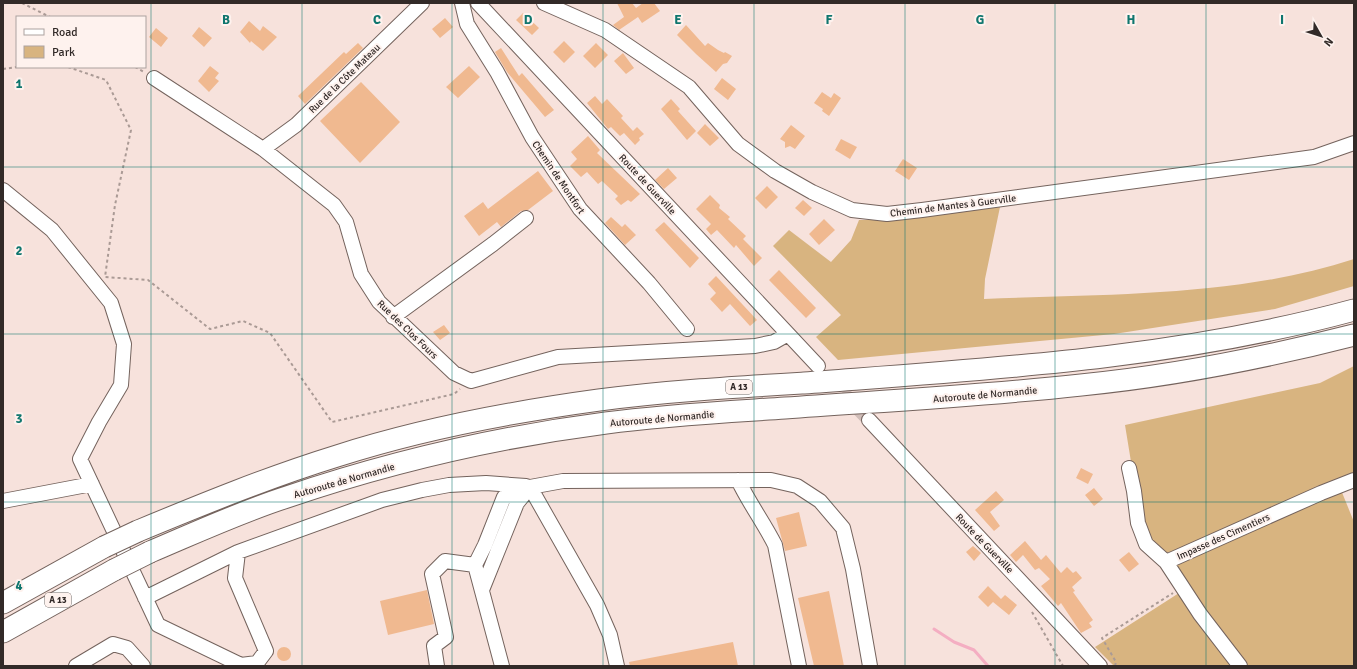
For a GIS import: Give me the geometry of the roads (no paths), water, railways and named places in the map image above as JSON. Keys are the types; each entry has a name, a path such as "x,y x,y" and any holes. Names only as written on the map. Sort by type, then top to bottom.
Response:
{"highway":[{"name":"A 13","path":"3,603 104,547 208,502 337,455 432,430 600,400 687,391 1080,361 1162,350 1242,336 1296,325 1354,310"},
{"name":"Autoroute de Normandie","path":"3,632 114,570 150,552 284,498 338,480 430,456 528,436 606,423 689,414 918,399 1082,385 1244,361 1354,335"}],"street":[{"name":"Rue de la Côte Mateau","path":"263,149 296,124 422,3"},
{"name":"Chemin de Montfort","path":"462,3 467,24 497,72 532,138 580,209 649,283 687,329"},
{"name":"Route de Guerville","path":"478,3 818,366"},
{"name":"Chemin de Mantes à Guerville","path":"544,3 605,30 689,87 738,144 775,171 812,192 852,210 887,214 1314,157 1354,143"},
{"name":"Rue des Clos Fours","path":"154,78 263,149 334,205 346,222 361,274 379,302 393,317 454,373 471,381 558,357 764,345 788,334"},
{"path":"3,190 52,230 111,303 124,344 121,385 99,422 80,459 158,625 241,665 257,663 266,651 235,578 238,552"},
{"path":"393,317 526,218"},
{"name":"Route de Guerville","path":"869,420 1100,666"},
{"path":"1129,468 1134,491 1138,523 1146,544 1166,562"},
{"path":"738,480 750,505 775,545 799,666"},
{"path":"502,666 475,565 485,545 504,497 530,487 564,481 771,480 798,486 820,501 843,528 853,569 870,666"},
{"name":"Impasse des Cimentiers","path":"1240,666 1200,614 1166,562 1321,493 1354,480"},
{"path":"145,598 238,552 382,500 449,485 486,483 530,487"},
{"path":"3,501 92,484"},
{"path":"482,590 517,504 530,487"},
{"path":"530,487 597,605 610,635 617,666"},
{"path":"437,666 434,646 446,637 432,574 445,561 475,565"},
{"path":"76,666 113,644 127,648 143,666"}],"waterway":[{"path":"934,629 954,642 974,650 988,666"}],"tunnel":[{"path":"828,377 869,420"}]}
